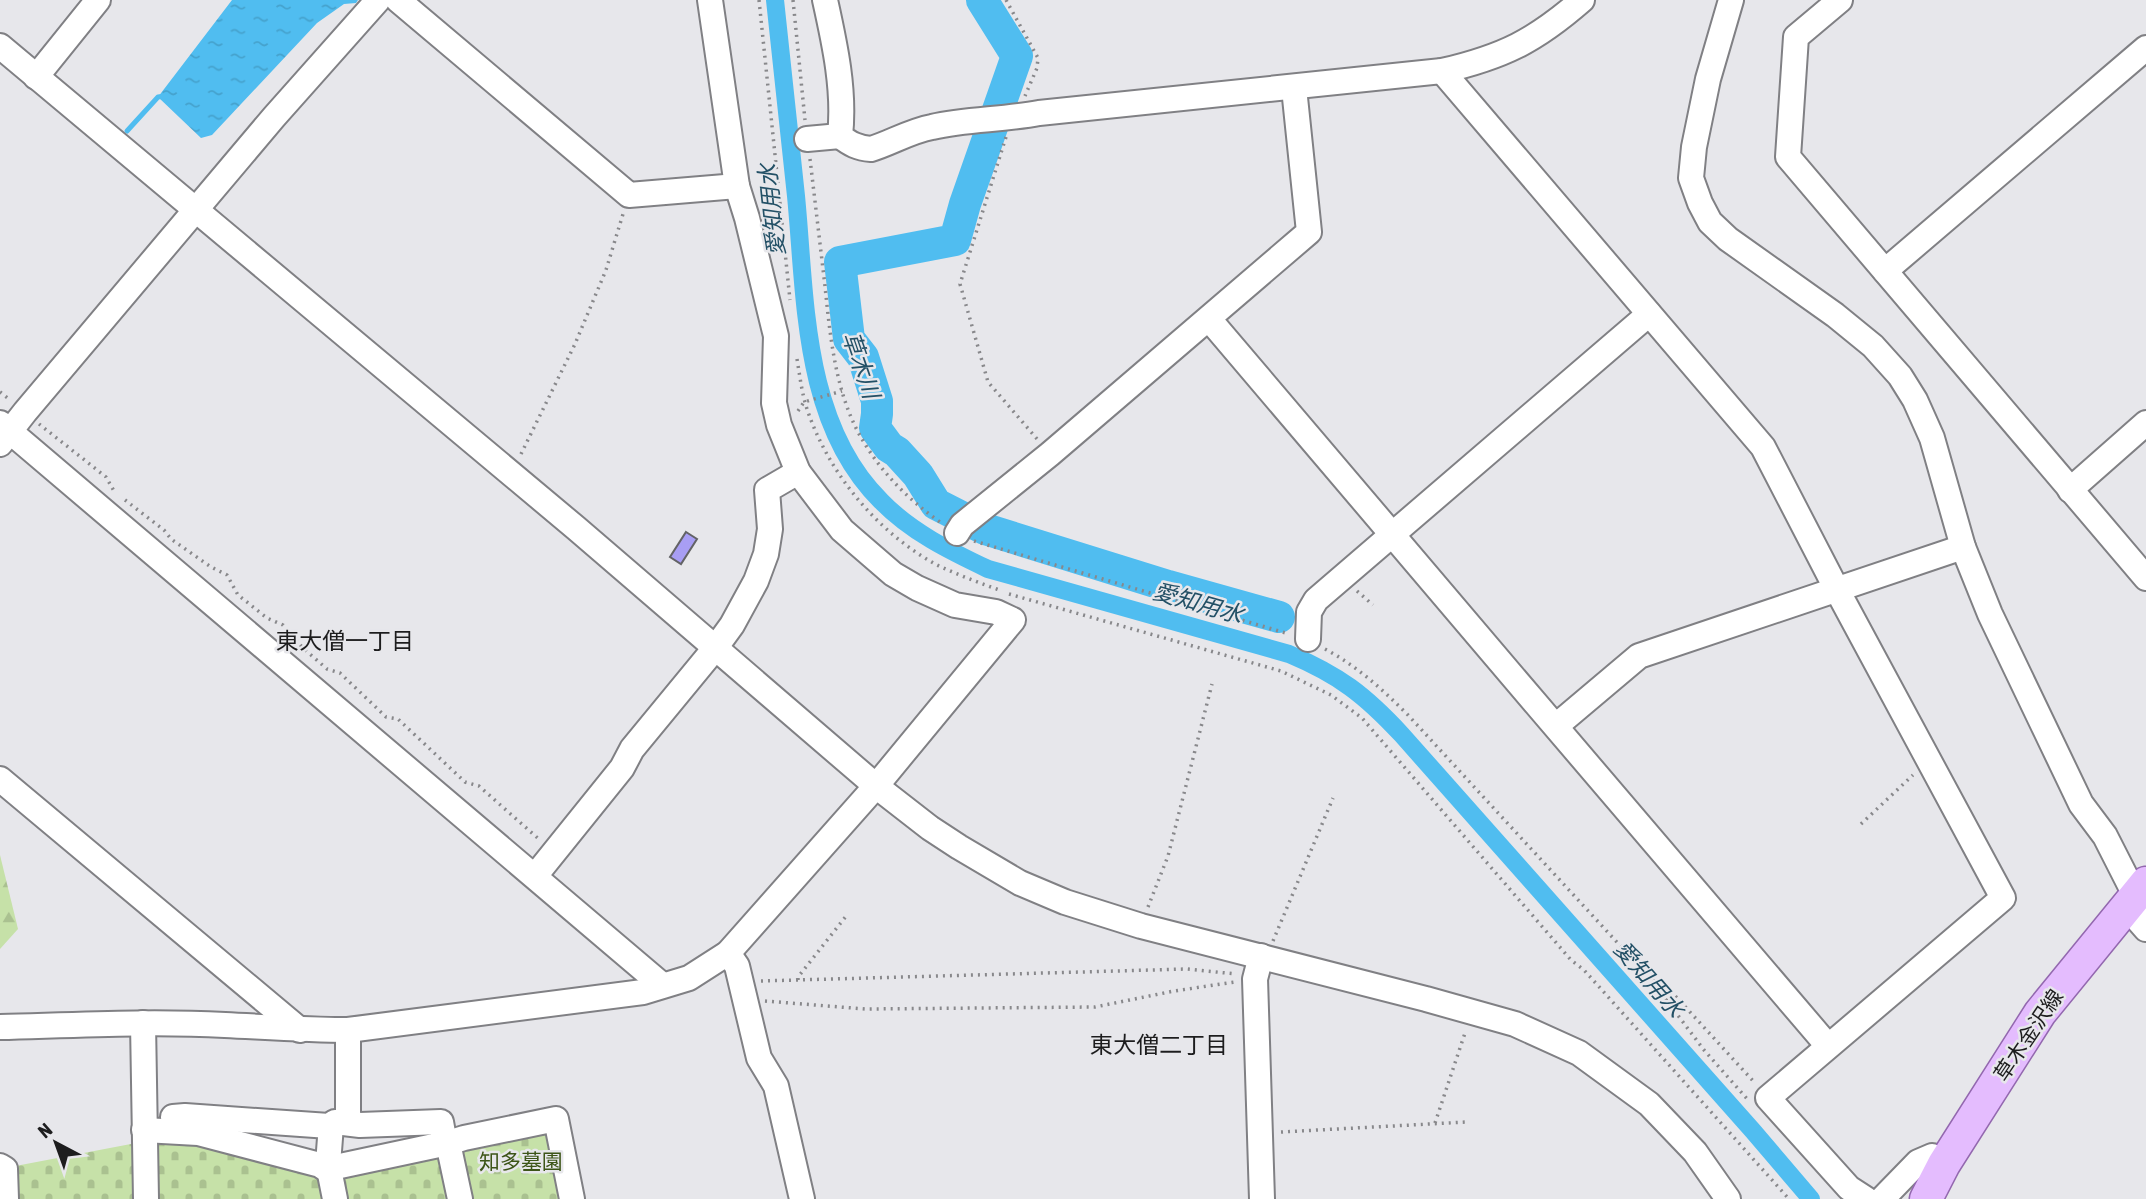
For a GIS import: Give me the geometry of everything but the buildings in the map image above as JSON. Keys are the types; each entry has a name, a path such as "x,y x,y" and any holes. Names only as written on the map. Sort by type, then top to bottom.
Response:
{"main road":[{"name":"草木金沢線","path":"1926,1199 1944,1164 2040,1013 2141,889"}],"street":[{"path":"36,77 98,0"},
{"path":"378,0 274,117 9,428 662,985"},
{"path":"398,0 629,195 737,186"},
{"path":"0,1027 143,1023 348,1030 643,992 689,978 729,953 876,786 1013,620 996,612 956,604 917,589 894,574 842,530 797,472 779,425 774,403 776,336 737,186 710,0"},
{"path":"825,0 841,92 840,136"},
{"path":"807,139 840,136 851,145 871,149 929,127 972,120 1442,71 1491,58 1513,48 1557,22 1582,0"},
{"path":"1731,0 1708,79 1694,147 1691,178 1700,203 1710,222 1728,239 1835,315 1873,346 1900,376 1915,400 1932,438 1963,547 1990,614 2081,803 2141,889 2139,921 2146,929"},
{"path":"1840,0 1796,37 1788,157 2146,578"},
{"path":"0,47 716,647 876,786 958,847 1020,883 1065,902 1257,968 1515,1024 1579,1053 1649,1104 1695,1152 1728,1199"},
{"path":"1885,271 2146,48"},
{"path":"1442,71 1763,447 2003,898 1762,1103 1849,1188 1866,1199"},
{"path":"957,533 962,525 1051,454 1310,232 1294,88"},
{"path":"1308,639 1309,612 1316,600 1649,314"},
{"path":"1209,319 1828,1046"},
{"path":"2070,489 2146,423"},
{"path":"535,876 622,768 632,749 732,625 756,581 766,554 770,529 767,490 797,472"},
{"path":"1556,726 1639,656 1963,547"},
{"path":"0,779 300,1030"},
{"path":"729,953 737,966 759,1058 776,1086 802,1199"},
{"path":"1257,968 1262,1199"},
{"path":"143,1023 146,1199"},
{"path":"335,1199 328,1168 340,1124 348,1030"},
{"path":"144,1123 185,1116 360,1125 441,1122 460,1199"},
{"path":"144,1123 198,1133 328,1168 556,1119 572,1199"},
{"path":"1882,1199 1918,1162 1932,1156 1944,1164"},
{"path":"0,1166 5,1169 6,1199"}],"path":[{"path":"759,0 790,302"},
{"path":"793,0 830,337 842,391 856,429 889,478 908,498 971,541 1308,639 1345,660 1375,682 1408,715 1649,977 1704,1050 1762,1103"},
{"path":"1006,0 1038,58 1037,68 960,284 988,382 1051,454"},
{"path":"509,473 516,464 575,344 606,270 629,195"},
{"path":"796,355 804,402 820,441 836,470 881,524 912,549 937,565 1019,597 1281,671 1331,695 1362,719 1571,960 1584,970 1789,1199"},
{"path":"804,402 842,391"},
{"path":"0,392 9,428 106,477 112,490 164,530 171,539 227,575 238,595 267,618 283,625 303,648 327,668 340,673 386,717 398,719 465,782 479,786 553,852"},
{"path":"1141,926 1168,856 1212,684"},
{"path":"1861,824 1920,769 1930,763"},
{"path":"744,993 798,980 1187,969 1239,975 1257,968 1270,947 1334,797"},
{"path":"798,980 847,915"},
{"path":"744,993 759,1001 864,1009 1095,1007 1174,991 1257,968"},
{"path":"1649,977 1668,988 1762,1103"},
{"path":"1434,1123 1465,1033"},
{"path":"1260,1133 1467,1122"}],"green space":[{"path":"0,855 18,929 0,949"},
{"name":"知多墓園","path":"551,1115 570,1199 6,1199 5,1168 199,1131 338,1164"}],"water":[{"path":"232,0 358,0 356,3 344,4 317,23 212,135 201,138 158,97"}],"waterway":[{"name":"愛知用水","path":"775,0 806,317 813,358 822,397 836,435 855,470 881,501 918,531 988,569 1289,654 1323,670 1350,687 1376,708 1402,735 1811,1199"},
{"name":"草木川","path":"982,0 1017,56 955,240 840,262 849,339 863,357 877,401 875,428 889,447 918,475 936,504 985,529 1168,586 1279,617"},
{"path":"127,131 158,97 165,96"}],"district":[{"name":"東大僧一丁目","path":"345,641"},
{"name":"東大僧二丁目","path":"1159,1045"}]}
